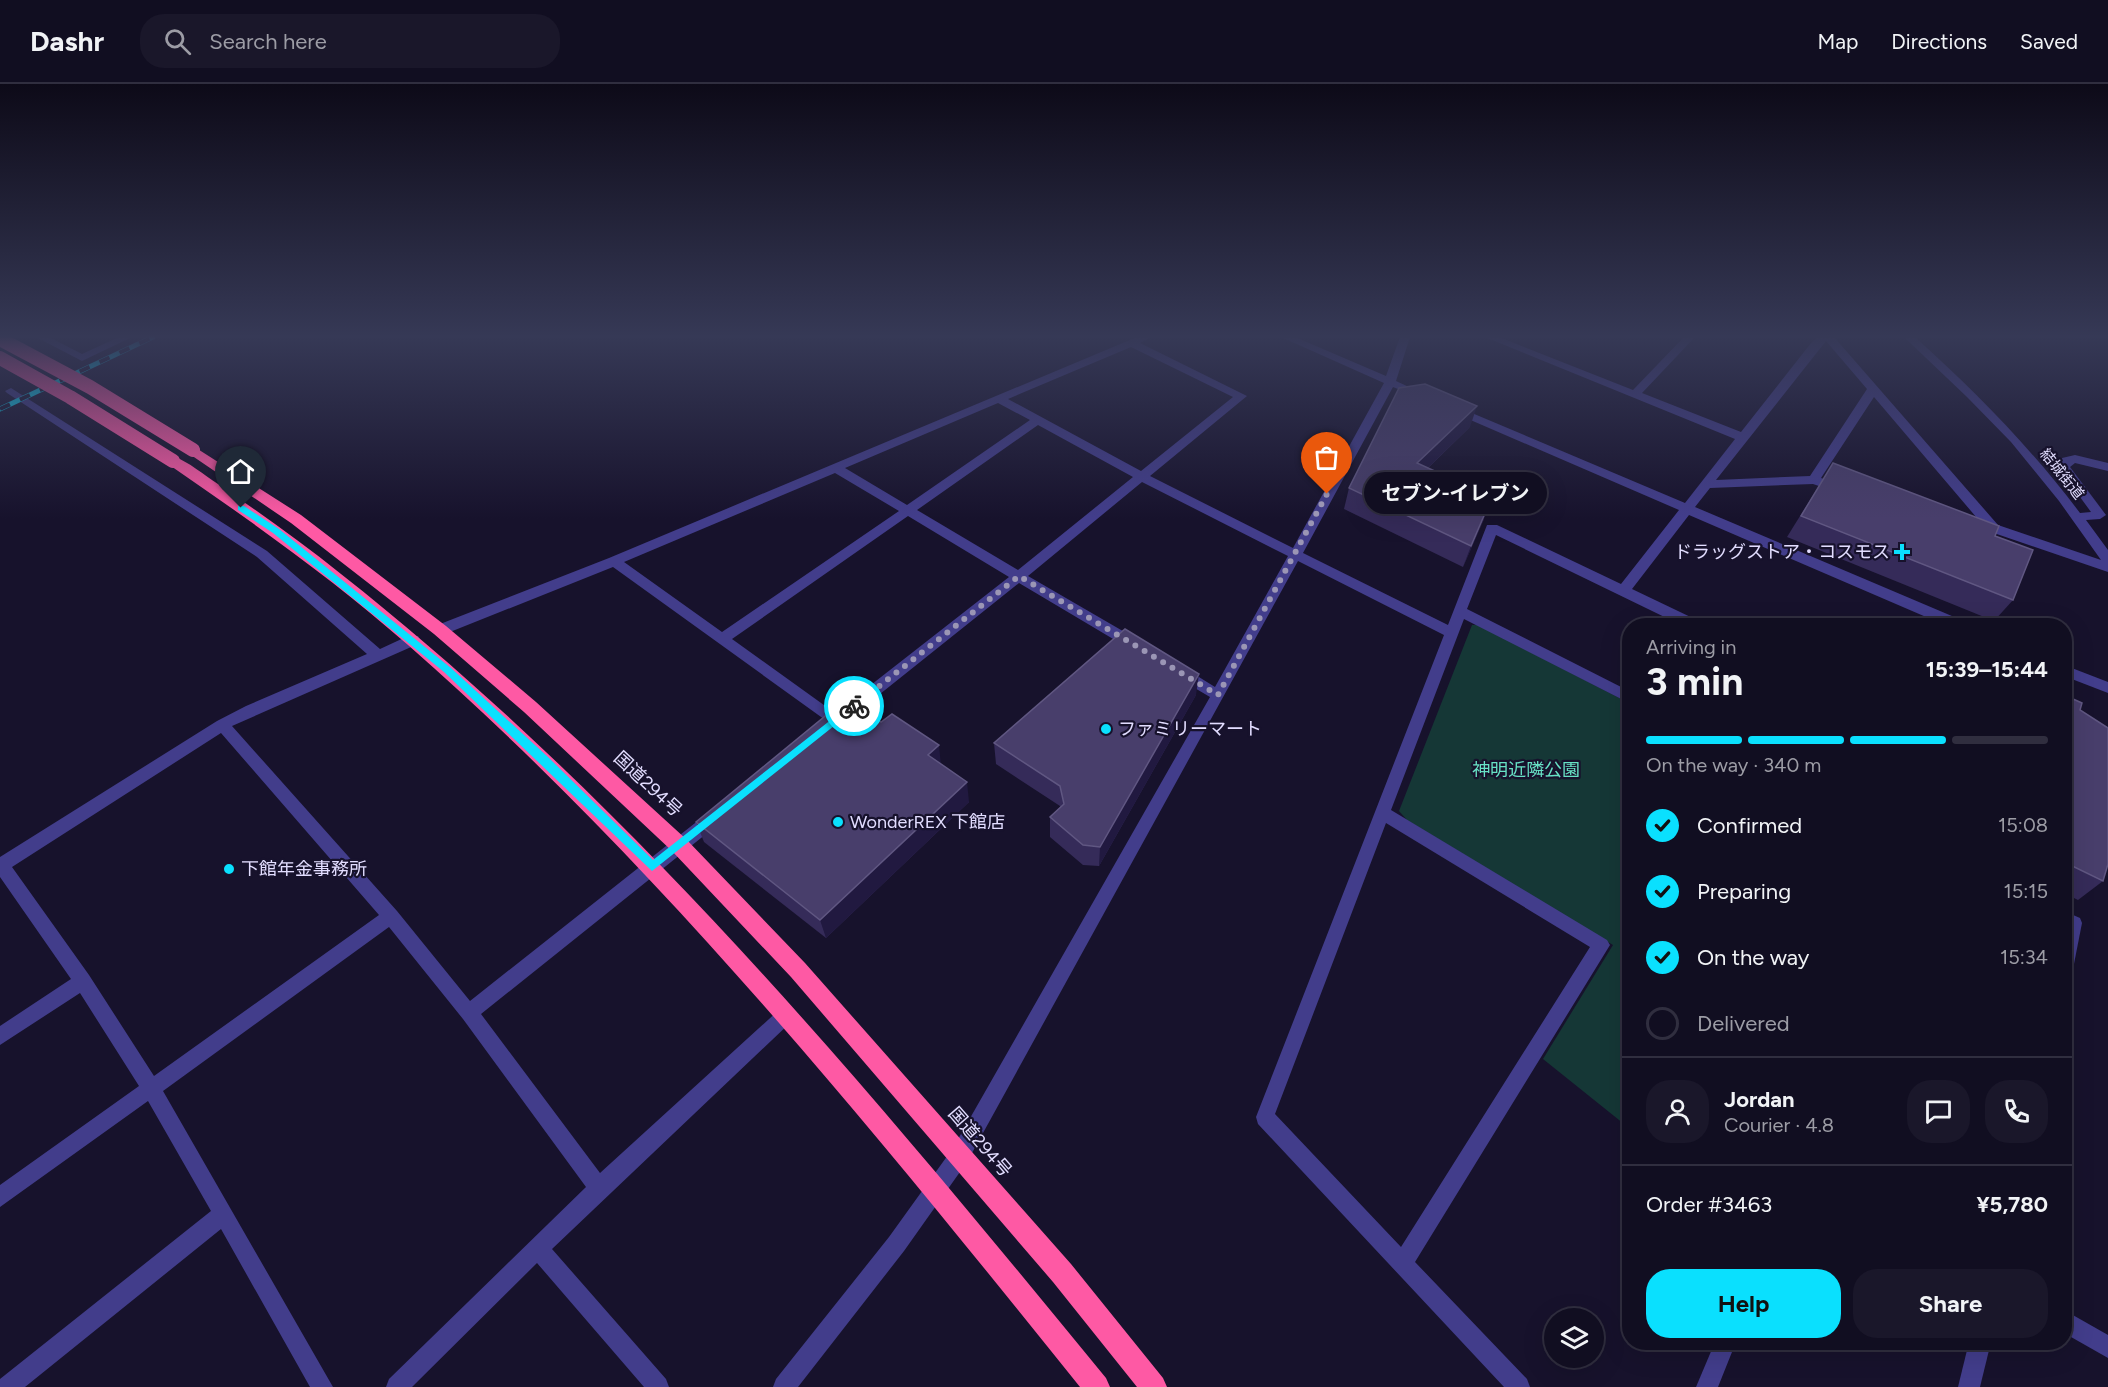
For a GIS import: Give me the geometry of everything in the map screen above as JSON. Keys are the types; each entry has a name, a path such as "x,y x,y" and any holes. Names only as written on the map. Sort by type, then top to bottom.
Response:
{"highway":[{"path":"71,398 173,461 276,531 413,640 545,760 652,867 786,1015 937,1190 1097,1387"},
{"name":"国道294号","path":"108,398 193,450 296,519 440,630 530,706 679,846 798,970 1062,1273 1154,1387"}],"street":[{"path":"21,398 262,554 378,655"},
{"path":"440,630 614,561 1002,398"},
{"path":"614,561 722,639 831,725 1239,398"},
{"path":"784,1387 851,1305 937,1190 960,1155 1218,695 1380,398"},
{"path":"1428,398 1942,618"},
{"path":"1644,398 1744,438"},
{"path":"1623,591 1689,510 1775,398"},
{"path":"1814,480 1867,398"},
{"path":"1880,398 1974,513 1994,528 2108,567"},
{"name":"結城街道","path":"1975,398 2032,460 2078,517 2108,560"},
{"path":"999,399 1142,477 1451,633"},
{"path":"722,639 1038,420"},
{"path":"2078,517 2100,515 2064,467 2066,461 2075,459 2108,467"},
{"path":"836,468 1148,653"},
{"path":"1708,484 1814,480 1857,495"},
{"path":"1516,1386 1403,1262 1265,1117 1492,528 1679,618"},
{"path":"1461,612 1622,694"},
{"path":"322,1387 151,1088 83,981 0,866 222,725 251,710 413,640"},
{"path":"1168,665 1218,695"},
{"path":"2072,672 2108,688"},
{"path":"222,725 391,916 469,1014 599,1188"},
{"path":"469,1014 725,809"},
{"path":"1382,813 1601,945 1403,1262"},
{"path":"0,1197 391,916"},
{"path":"0,1036 83,981"},
{"path":"397,1387 599,1188 786,1015"},
{"path":"8,1387 222,1215"},
{"path":"538,1248 658,1387"},
{"path":"2072,1326 2108,1347"},
{"path":"1707,1387 1723,1350"},
{"path":"1969,1387 1978,1350"}],"green space":[{"name":"神明近隣公園","path":"1472,625 1478,625 1622,699 1622,1122 1543,1059 1613,945 1407,820 1399,811"}],"building":[{"path":"1394,398 1458,398 1477,406 1417,463 1492,497 1471,546 1349,488"},
{"path":"1833,463 1999,526 1995,536 2033,550 2013,600 1801,516"},
{"name":"ファミリーマート","path":"1125,629 1199,674 1100,847 1083,845 1050,817 1064,804 1060,786 994,743"},
{"name":"WonderREX 下館店","path":"846,699 881,722 892,714 939,745 928,755 967,782 820,920 696,822"},
{"path":"2072,699 2082,703 2080,710 2108,728 2108,864 2103,881 2072,866"}],"railway":[{"path":"0,409 24,398"}],"way so far":[{"path":"854,706 1019,576 1218,695 1327,494"}],"place":[{"name":"セブン-イレブン","path":"1327,494"},
{"name":"ドラッグストア・コスモス","path":"1902,552"},
{"name":"ファミリーマート","path":"1106,729"},
{"name":"WonderREX 下館店","path":"838,822"},
{"name":"下館年金事務所","path":"229,869"}],"route":[{"path":"241,508 276,531 413,640 545,760 652,867 854,706"}]}
